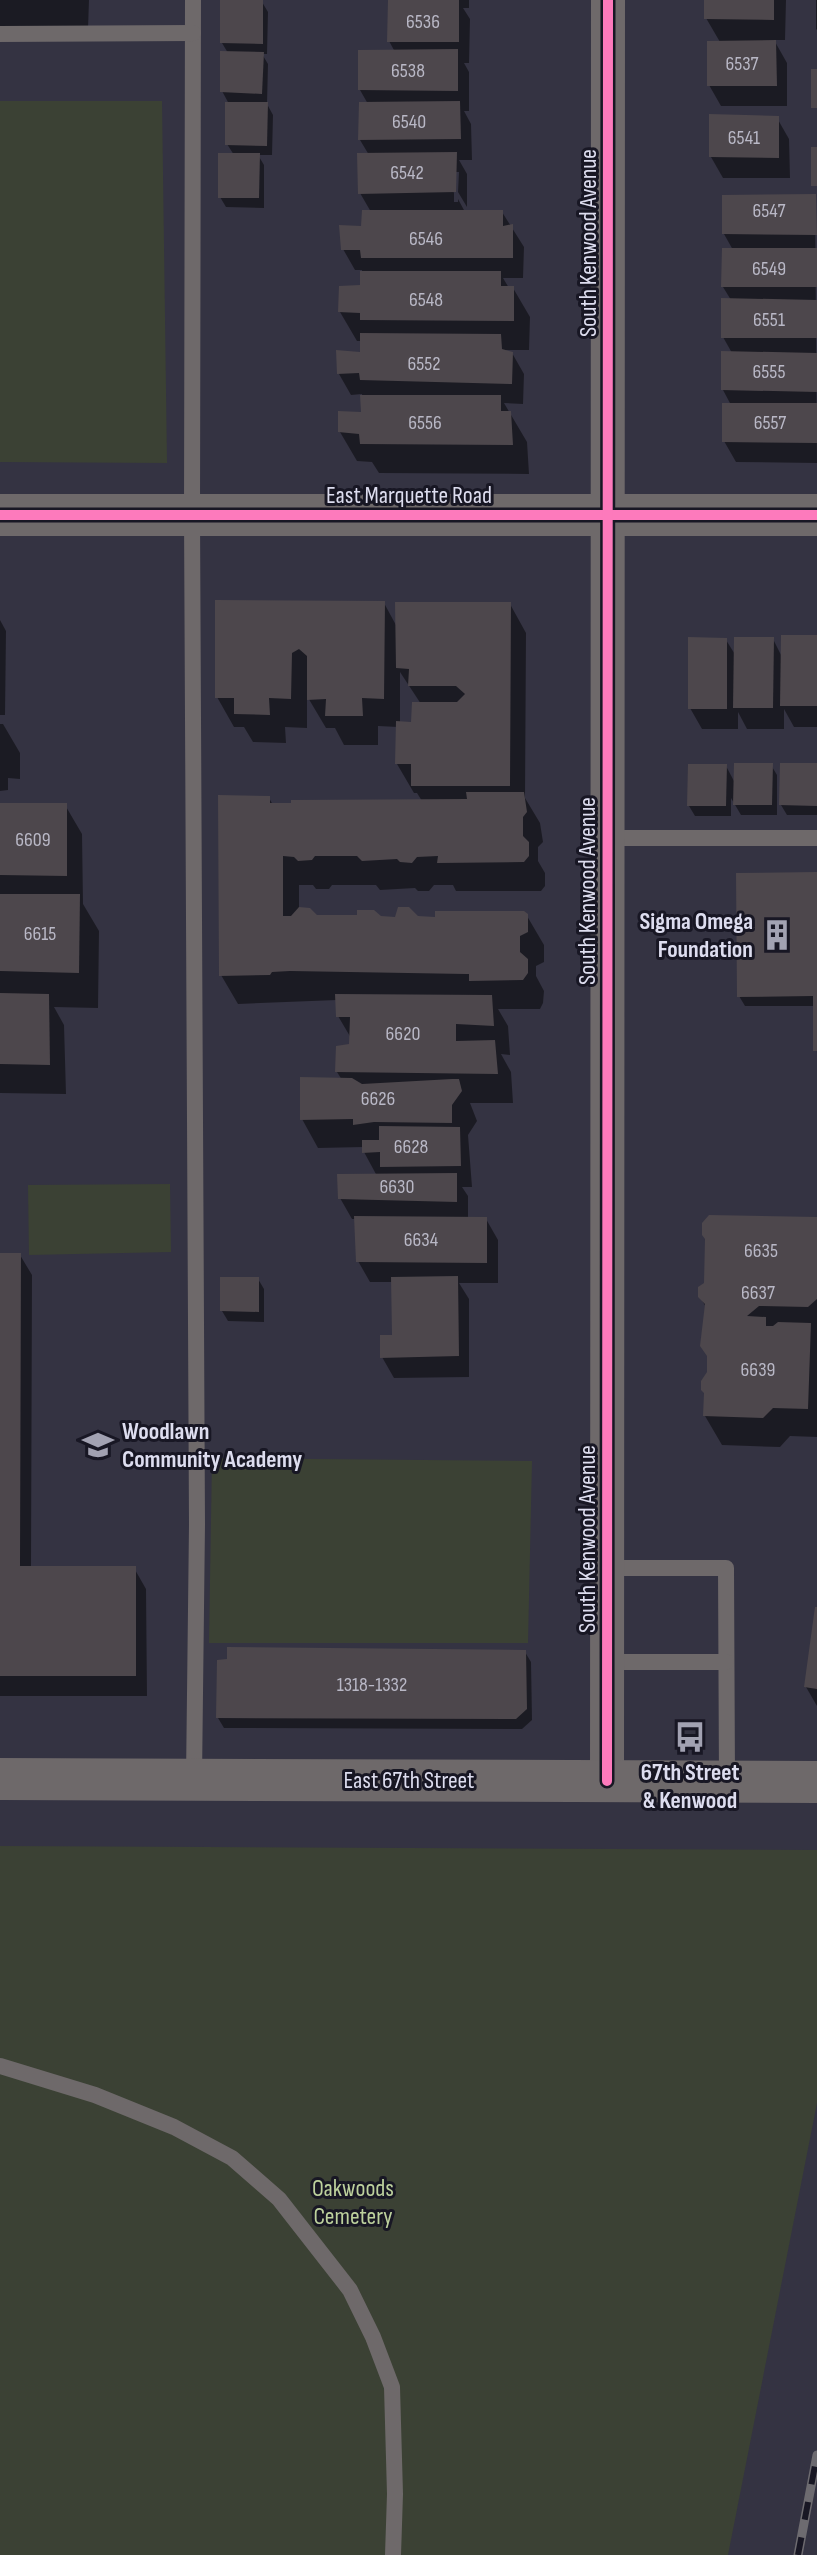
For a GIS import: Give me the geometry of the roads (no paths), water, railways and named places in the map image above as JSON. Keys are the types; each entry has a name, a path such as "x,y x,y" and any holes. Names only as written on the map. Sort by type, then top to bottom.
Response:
{"street":[{"name":"South Kenwood Avenue","path":"607,1781 608,0"},
{"name":"East Marquette Road","path":"0,515 817,515"},
{"name":"East 67th Street","path":"0,1779 817,1782"}],"lane":[{"path":"193,0 197,1508 194,1780"},
{"path":"0,34 193,33"},
{"path":"607,838 817,838"},
{"path":"607,1568 726,1568 727,1782"},
{"path":"607,1662 726,1662"},
{"path":"0,2066 95,2095 174,2127 232,2158 288,2211 350,2290 373,2337 392,2387 393,2555"}],"railway":[{"path":"798,2555 817,2455"}],"place":[{"name":"Sigma Omega Foundation","path":"777,935"},
{"name":"Woodlawn Community Academy","path":"98,1445"},
{"name":"67th Street & Kenwood","path":"690,1737"}],"park label":[{"name":"Oakwoods Cemetery","path":"353,2202"}]}
